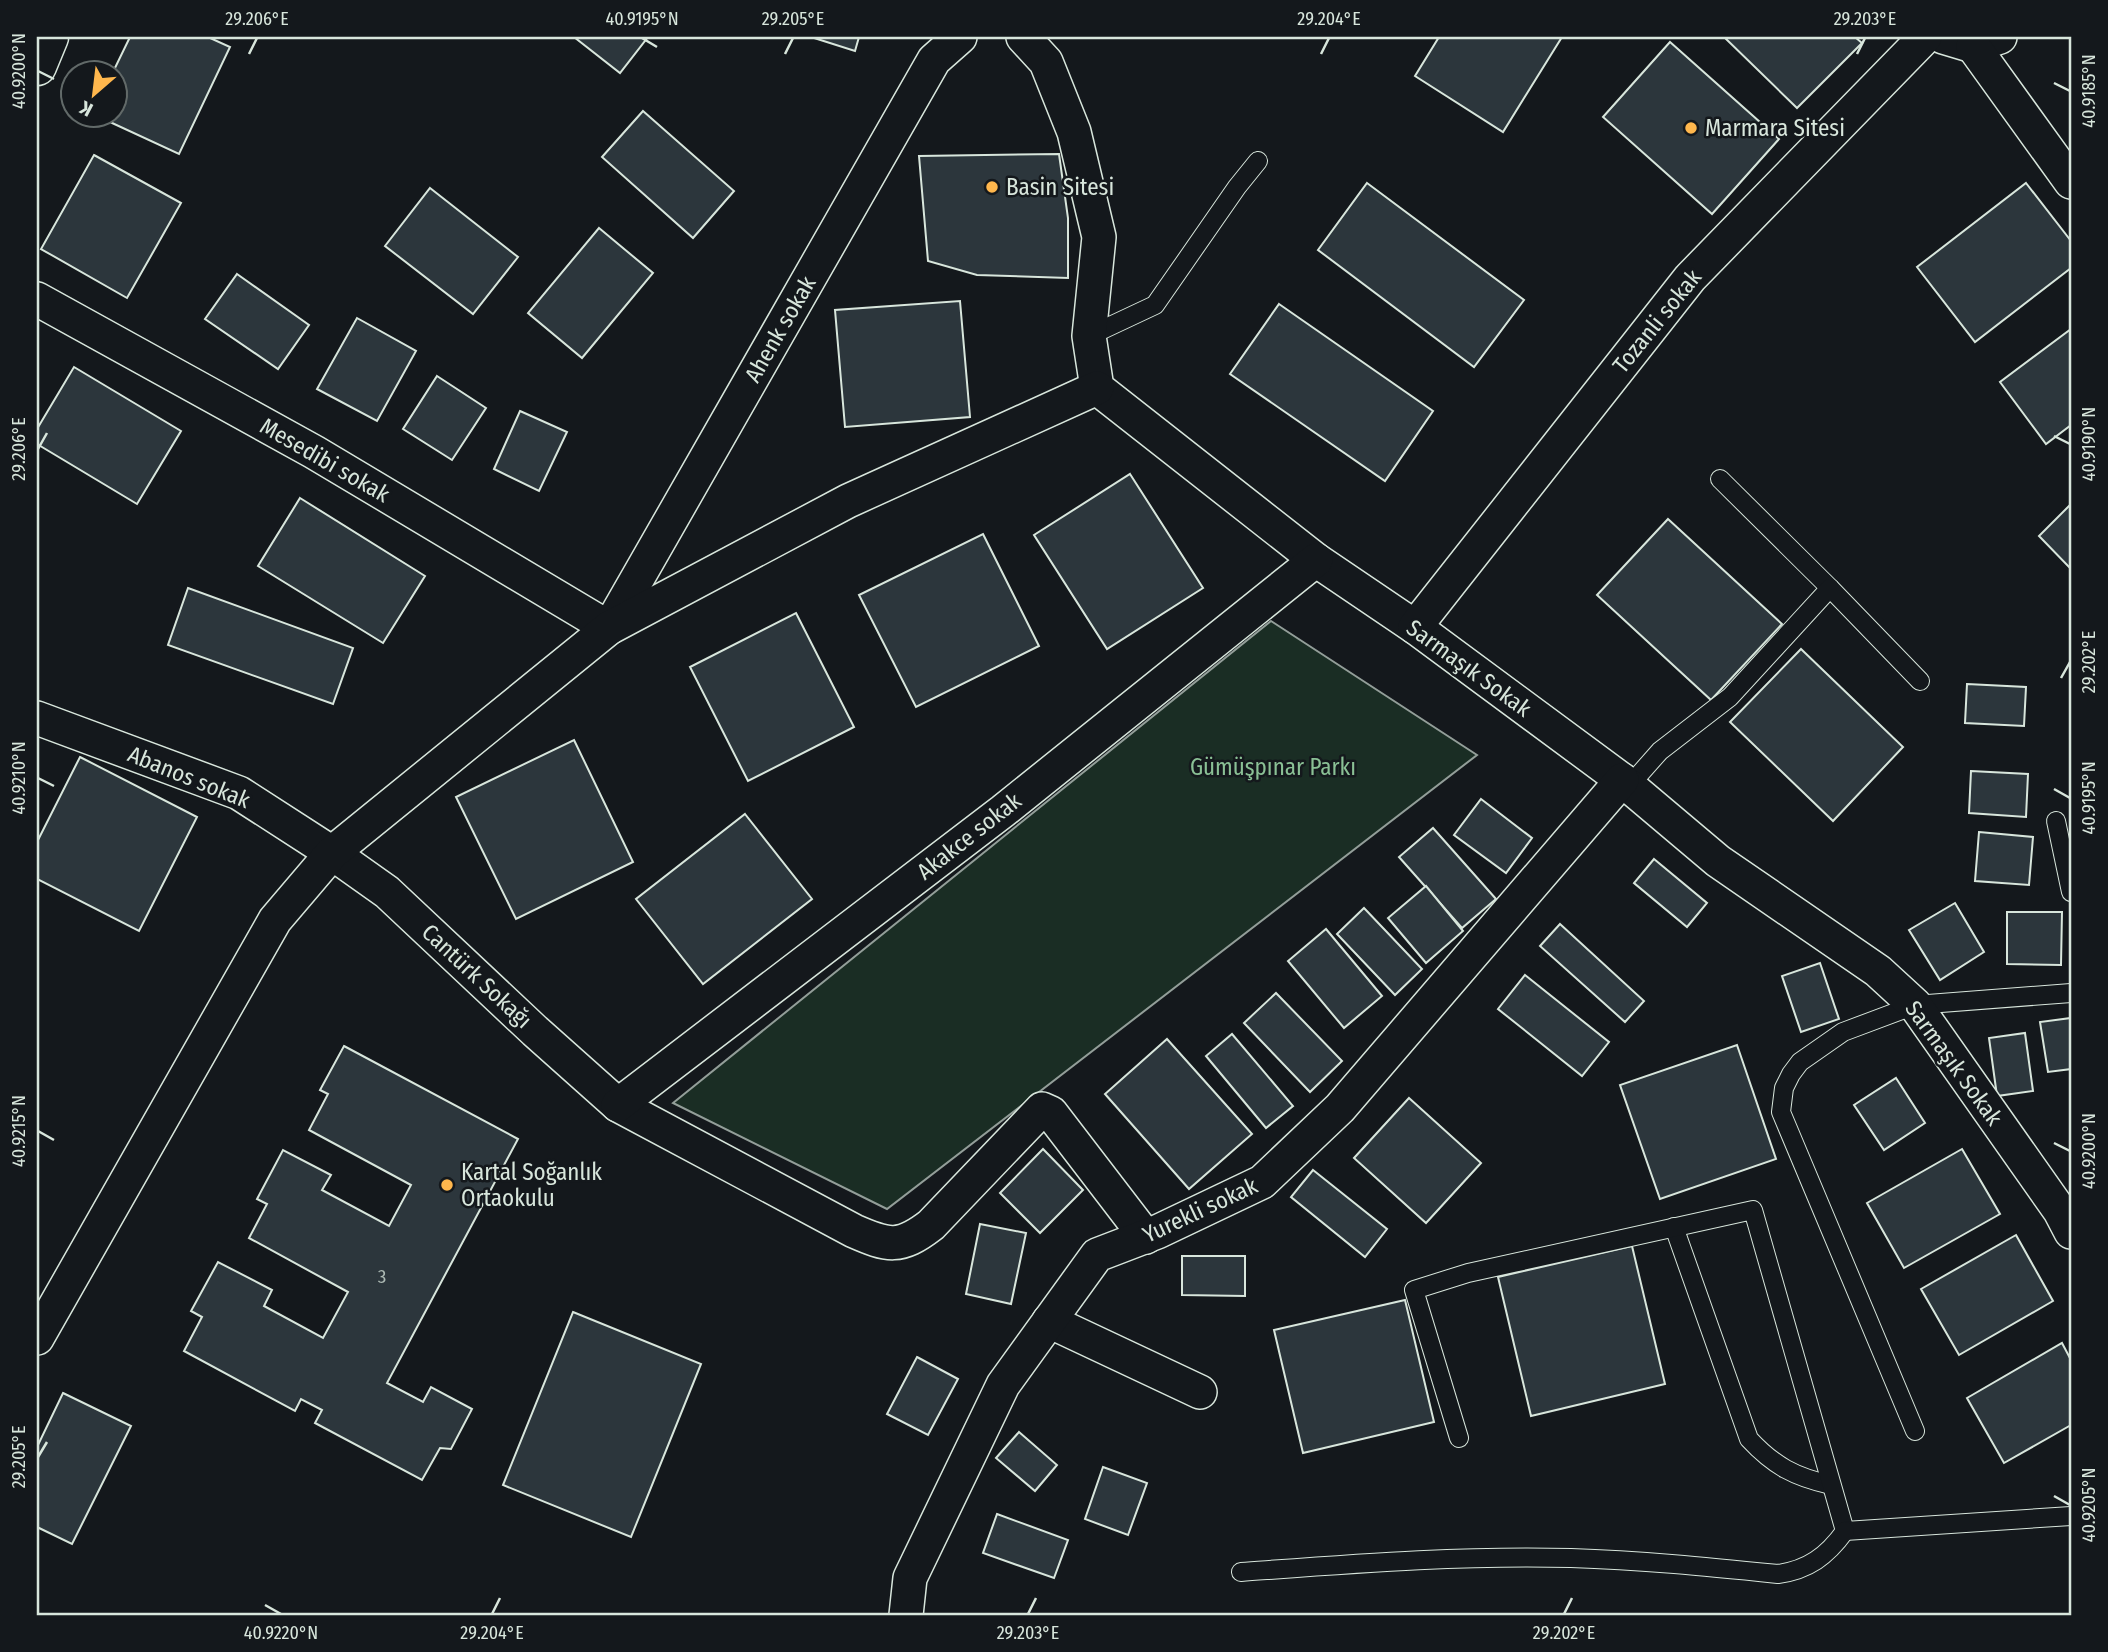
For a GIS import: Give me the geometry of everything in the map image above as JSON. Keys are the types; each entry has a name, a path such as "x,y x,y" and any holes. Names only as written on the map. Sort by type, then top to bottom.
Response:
{"street":[{"path":"37,66 49,37"},
{"name":"Ahenk sokak","path":"609,628 934,60 960,37"},
{"path":"37,1338 275,920 332,853 609,628 848,501 1097,388 1089,336 1099,237 1074,132 1046,62 1023,37"},
{"name":"Tozanli sokak","path":"1415,627 1690,278 1925,37"},
{"path":"1972,40 2071,182"},
{"name":"Mesedibi sokak","path":"37,299 314,452 609,628"},
{"name":"Sarmaşık Sokak","path":"1097,388 1316,561 1415,627 1626,783 1718,861 1878,971 1915,1005 2060,1211 2071,1232"},
{"name":"Akakce sokak","path":"618,1105 1003,811 1316,561"},
{"name":"Abanos sokak","path":"37,718 239,793 332,853"},
{"name":"Yurekli sokak","path":"906,1615 910,1578 1003,1385 1097,1255 1146,1237 1262,1182 1340,1108 1626,783"},
{"name":"Cantürk Sokağı","path":"332,853 387,892 618,1105 854,1231 877,1241 896,1243 914,1238 931,1226 1042,1110 1051,1113 1146,1237"},
{"path":"1049,1321 1200,1392"}],"lane":[{"path":"1089,336 1156,305 1237,187 1258,161"},
{"path":"1720,479 1920,681"},
{"path":"1626,783 1660,751 1730,697 1830,588"},
{"path":"2056,821 2071,892"},
{"path":"1916,1431 1782,1112 1784,1088 1800,1062 1843,1032 1915,1005 2071,993"},
{"path":"1459,1438 1414,1290 1468,1273 1753,1210 1844,1531"},
{"path":"1674,1227 1749,1439 1776,1464 1793,1474 1831,1485"},
{"path":"1844,1531 2071,1516"},
{"path":"1241,1572 1447,1559 1572,1558 1675,1563 1778,1574 1793,1572 1819,1560 1833,1547 1844,1531"}],"green space":[{"name":"Gümüşpınar Parkı","path":"1271,621 1477,755 887,1209 673,1103"}],"building":[{"path":"130,37 208,37 230,47 179,154 127,130 130,130 130,60 119,60"},
{"path":"574,37 648,37 620,73"},
{"path":"811,37 859,37 855,51"},
{"path":"1439,37 1562,37 1503,132 1415,76"},
{"path":"1724,37 1855,37 1862,43 1797,108"},
{"name":"Marmara Sitesi","path":"1670,42 1779,139 1712,214 1603,117"},
{"path":"643,111 734,191 693,238 602,157"},
{"name":"Basin Sitesi","path":"1059,154 1068,218 1068,278 977,275 928,261 919,156"},
{"path":"94,155 181,203 127,298 41,249"},
{"path":"1367,183 1524,300 1474,367 1318,250"},
{"path":"2026,183 2071,241 2071,268 1975,342 1917,267"},
{"path":"430,188 518,257 473,314 385,246"},
{"path":"599,228 653,273 582,358 528,313"},
{"path":"237,274 309,325 278,369 205,319"},
{"path":"960,301 970,417 845,427 835,310"},
{"path":"1279,304 1433,411 1385,481 1230,374"},
{"path":"357,318 416,351 377,421 317,389"},
{"path":"2071,329 2071,425 2046,444 2000,382"},
{"path":"74,367 181,431 137,504 37,444 37,429"},
{"path":"437,376 486,408 452,460 403,429"},
{"path":"520,411 567,432 539,491 494,469"},
{"path":"1130,474 1203,588 1107,649 1034,535"},
{"path":"300,498 425,576 383,643 258,566"},
{"path":"2071,504 2071,569 2039,536"},
{"path":"1668,519 1782,624 1711,700 1597,595"},
{"path":"983,534 1039,646 916,707 859,595"},
{"path":"188,588 353,648 333,704 168,645"},
{"path":"796,613 854,727 748,781 690,667"},
{"path":"1801,649 1903,747 1833,821 1730,722"},
{"path":"1967,684 2026,687 2024,726 1965,723"},
{"path":"574,740 633,862 516,919 456,797"},
{"path":"80,757 197,817 139,931 37,879 37,842"},
{"path":"1971,771 2028,774 2026,817 1969,813"},
{"path":"1481,799 1532,838 1506,873 1454,835"},
{"path":"745,814 812,899 703,984 636,899"},
{"path":"1433,828 1496,899 1462,928 1399,857"},
{"path":"1979,832 2033,837 2029,885 1975,881"},
{"path":"1654,859 1707,903 1687,927 1634,883"},
{"path":"1426,886 1463,931 1426,963 1388,918"},
{"path":"1955,903 1984,952 1940,980 1909,930"},
{"path":"1364,908 1422,969 1395,995 1337,934"},
{"path":"2007,912 2062,912 2061,965 2007,964"},
{"path":"1560,924 1644,1001 1625,1022 1540,946"},
{"path":"1326,929 1382,996 1344,1028 1288,961"},
{"path":"1820,963 1839,1019 1801,1032 1782,976"},
{"path":"1525,975 1609,1042 1582,1076 1498,1009"},
{"path":"1276,993 1342,1061 1310,1092 1244,1023"},
{"path":"2071,1018 2071,1069 2048,1072 2040,1022"},
{"path":"2025,1033 2033,1091 1997,1096 1989,1038"},
{"path":"1232,1034 1293,1106 1266,1128 1206,1056"},
{"path":"1167,1039 1252,1134 1189,1189 1105,1094"},
{"path":"1737,1045 1776,1159 1660,1199 1620,1085"},
{"path":"344,1046 518,1139 387,1383 423,1402 431,1387 472,1409 451,1449 440,1448 422,1480 315,1423 322,1410 301,1399 295,1411 184,1351 202,1317 191,1311 218,1262 272,1290 264,1306 323,1338 348,1292 249,1238 267,1204 257,1199 283,1150 331,1175 322,1190 389,1226 411,1185 309,1130 328,1094 320,1090"},
{"path":"1896,1078 1925,1123 1884,1150 1854,1105"},
{"path":"1409,1098 1481,1163 1426,1223 1354,1158"},
{"path":"1043,1149 1083,1190 1040,1233 1000,1193"},
{"path":"1962,1149 2000,1214 1904,1268 1867,1203"},
{"path":"1313,1170 1387,1229 1365,1257 1291,1197"},
{"path":"980,1224 1026,1233 1011,1304 966,1294"},
{"path":"2016,1235 2053,1301 1959,1355 1921,1289"},
{"path":"1632,1246 1665,1384 1531,1416 1498,1277"},
{"path":"1182,1256 1245,1256 1245,1296 1182,1295"},
{"path":"1405,1300 1434,1422 1303,1453 1274,1330"},
{"path":"573,1312 701,1364 631,1537 503,1485"},
{"path":"2062,1343 2071,1360 2071,1425 2004,1463 1967,1398"},
{"path":"917,1357 958,1379 928,1435 887,1414"},
{"path":"63,1393 131,1426 72,1544 37,1527 37,1447"},
{"path":"1019,1432 1057,1465 1035,1491 996,1458"},
{"path":"1103,1467 1147,1483 1128,1535 1085,1519"},
{"path":"997,1514 1068,1540 1054,1578 983,1553"}],"place":[{"name":"Marmara Sitesi","path":"1691,128"},
{"name":"Basin Sitesi","path":"992,187"},
{"name":"Kartal Soğanlık Ortaokulu","path":"447,1185"}]}
